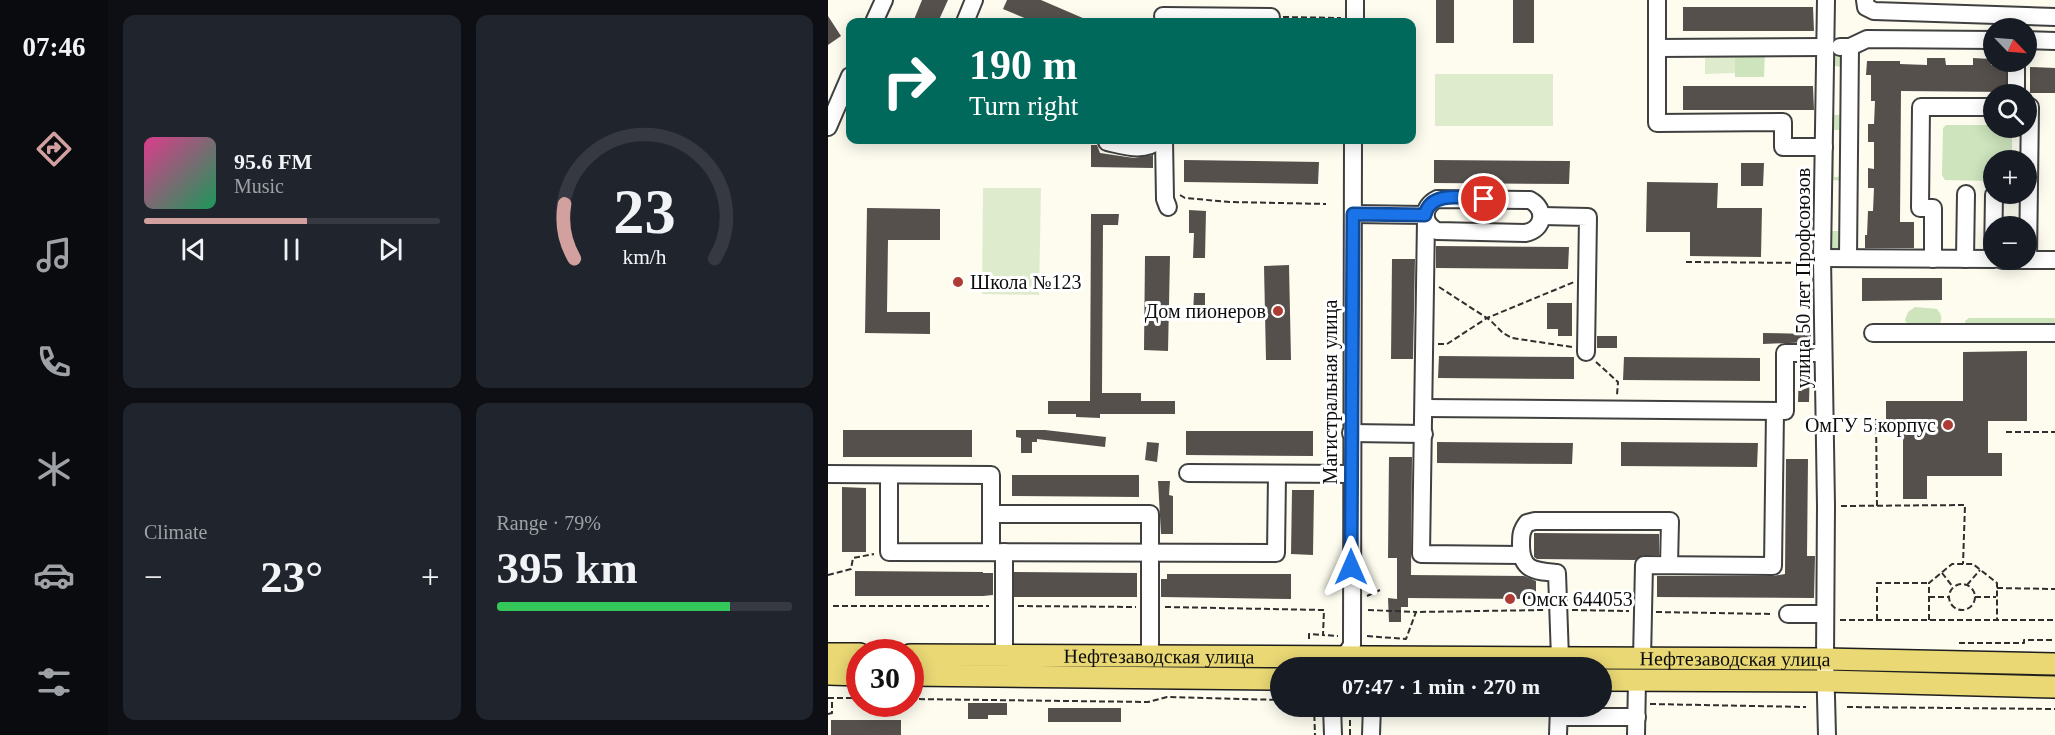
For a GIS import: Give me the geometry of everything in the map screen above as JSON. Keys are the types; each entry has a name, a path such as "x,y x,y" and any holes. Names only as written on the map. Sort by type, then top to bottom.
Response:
{"main road":[{"path":"828,654 846,654"},
{"name":"Нефтезаводская улица","path":"924,655 1490,657"},
{"name":"Нефтезаводская улица","path":"1612,659 1825,659 2055,664"},
{"path":"828,674 846,675"},
{"name":"Нефтезаводская улица","path":"924,675 1270,679"},
{"name":"Нефтезаводская улица","path":"1612,680 1826,681 2055,687"}],"street":[{"path":"876,18 884,0"},
{"path":"966,18 974,0"},
{"path":"1355,0 1355,18"},
{"path":"1657,0 1657,123 1783,122 1783,147 1824,147"},
{"name":"улица 50 лет Профсоюзов","path":"1826,0 1824,147 1818,261 1823,353 1826,506 1827,735"},
{"path":"1865,0 1866,7 1874,11 2055,17"},
{"path":"1162,13 1271,17"},
{"path":"1657,48 1850,47 1867,39 1983,40"},
{"path":"2037,40 2055,41"},
{"path":"1848,258 1850,47"},
{"path":"828,127 846,85"},
{"path":"1933,259 1933,208 1920,208 1921,106 1983,107"},
{"path":"2029,216 2030,138"},
{"path":"1115,144 1130,148 1146,147 1152,144"},
{"path":"1164,144 1164,185 1168,207"},
{"name":"Магистральная улица","path":"1350,655 1353,144"},
{"path":"1965,259 1966,194"},
{"path":"1426,218 1432,229 1442,232 1525,233 1538,226 1542,216 1539,206 1530,200 1437,199 1429,205 1426,218 1421,554 1521,555"},
{"path":"1353,214 1426,218"},
{"path":"1542,216 1588,217 1586,352"},
{"path":"1818,261 1848,258 1983,260"},
{"path":"2037,260 2055,260"},
{"path":"1872,333 2055,333"},
{"path":"1424,408 1785,411 1785,353 1823,353"},
{"path":"1642,659 1644,565 1773,566 1775,411"},
{"path":"1351,433 1424,434"},
{"path":"1188,473 1351,474"},
{"path":"828,474 991,475 991,514 1004,606 1004,655"},
{"path":"889,475 889,552 1276,552 1277,475"},
{"path":"991,514 1150,514 1150,656"},
{"path":"1560,657 1557,573 1536,571 1525,565 1521,555 1521,532 1527,523 1535,521 1670,521 1669,565"},
{"path":"1788,614 1825,617"},
{"path":"1636,735 1637,680"},
{"path":"1612,711 1637,711"},
{"path":"1332,717 1333,735"},
{"path":"1371,735 1372,717"},
{"path":"1558,735 1559,717"}],"path":[{"path":"1271,17 1299,18"},
{"path":"1164,185 1185,198 1326,204"},
{"path":"1686,262 1818,261"},
{"path":"1425,347 1447,344 1487,318 1587,277"},
{"path":"1426,279 1456,296 1512,338 1576,348 1586,352 1618,382 1617,410"},
{"path":"1876,419 1877,506"},
{"path":"2006,432 2055,432"},
{"path":"1844,506 1965,505 1963,564"},
{"path":"828,575 851,569 853,558 889,552"},
{"path":"1877,620 1877,583 1929,584 1952,564 1973,564 1997,583 1996,620"},
{"path":"1967,585 1980,570"},
{"path":"1942,573 1953,587"},
{"path":"1929,584 1929,620"},
{"path":"1967,585 1971,587 1975,597 1971,606 1962,610 1953,606 1949,597 1953,587 1967,585"},
{"path":"1997,588 2055,589"},
{"path":"1929,597 1949,597"},
{"path":"1975,597 1997,597"},
{"path":"832,606 1324,610 1323,635"},
{"path":"1364,610 1416,612"},
{"path":"1825,617 1877,620 2055,620"},
{"path":"1309,639 1309,634 1323,635 1350,655"},
{"path":"1959,643 2024,643 2024,640 2055,640"},
{"path":"924,699 1148,702 1167,697 1270,700"},
{"path":"828,698 846,698"},
{"path":"828,714 832,713 832,698"},
{"path":"1637,711 1806,707"},
{"path":"1847,707 2055,710"},
{"path":"1314,717 1315,735"},
{"path":"1350,717 1350,735"}],"green space":[{"path":"1735,50 1765,50 1764,77 1735,77"},
{"path":"1735,50 1735,73 1705,74 1705,51"},
{"path":"1842,53 1846,59 1845,130 1834,130 1834,177 1844,177 1844,250 1838,255 1832,252 1832,231 1842,231 1843,181 1833,180 1833,115 1844,115 1844,67 1834,66 1834,56"},
{"path":"1435,74 1553,74 1553,126 1435,126"},
{"path":"1946,125 1983,125 1983,138 2012,138 2012,150 1983,150 1983,181 1945,180 1942,175 1943,128"},
{"path":"983,188 1041,188 1039,295 982,294"},
{"path":"1915,307 1937,309 1941,322 1938,326 1908,326 1905,320 1908,312"},
{"path":"1969,318 2055,318 2055,327 1966,326 1965,321"}],"building":[{"path":"922,0 948,0 940,18 915,18"},
{"path":"1007,0 1041,0 1083,18 1024,18 1003,9"},
{"path":"1436,0 1454,0 1454,43 1436,43"},
{"path":"1513,0 1534,0 1534,43 1513,43"},
{"path":"1683,7 1813,7 1814,31 1683,31"},
{"path":"828,16 841,36 828,45"},
{"path":"1927,58 1945,58 1946,65 1973,65 1973,58 1983,59 1983,72 2006,72 2006,84 1983,84 1983,92 1901,91 1900,222 1914,222 1914,248 1865,248 1868,211 1873,211 1874,188 1868,188 1868,168 1874,169 1874,142 1868,142 1868,124 1874,124 1875,101 1871,101 1871,75 1866,75 1867,61 1900,61 1900,64 1927,65"},
{"path":"2037,67 2055,68 2055,93 2037,93 2037,84 2030,84 2030,72 2037,72"},
{"path":"1683,86 1813,86 1814,110 1683,110"},
{"path":"1091,145 1097,145 1100,153 1134,158 1153,155 1153,168 1091,167"},
{"path":"1184,160 1319,162 1318,184 1184,182"},
{"path":"1434,160 1570,161 1569,184 1434,183"},
{"path":"1741,163 1764,163 1763,186 1741,186"},
{"path":"1647,182 1718,183 1717,208 1762,208 1761,257 1690,256 1690,232 1646,232"},
{"path":"867,208 940,209 940,240 888,240 887,312 930,312 930,334 865,333"},
{"path":"1189,210 1206,211 1205,258 1193,258 1194,233 1189,233"},
{"path":"1091,214 1119,214 1118,225 1103,225 1102,393 1141,393 1141,401 1175,401 1175,414 1100,414 1100,418 1076,417 1076,414 1048,414 1048,401 1090,401"},
{"path":"1436,246 1569,247 1568,269 1436,268"},
{"path":"1145,256 1170,256 1168,351 1144,350"},
{"path":"1392,259 1415,259 1413,359 1391,359"},
{"path":"1289,265 1291,360 1266,360 1264,266"},
{"path":"1862,278 1942,278 1942,300 1862,301"},
{"path":"1194,293 1205,293 1205,315 1193,315"},
{"path":"1547,303 1572,303 1572,336 1558,336 1558,329 1547,329"},
{"path":"1763,333 1811,334 1811,342 1763,344"},
{"path":"1597,336 1617,336 1617,348 1597,348"},
{"name":"ОмГУ 5 корпус","path":"2027,351 2027,421 1988,421 1988,453 2002,453 2002,476 1927,476 1927,499 1903,499 1903,421 1886,421 1886,401 1963,401 1963,352"},
{"path":"1439,356 1574,357 1574,379 1438,378"},
{"path":"1624,357 1760,358 1760,381 1623,380"},
{"path":"1799,369 1810,369 1809,402 1798,402"},
{"path":"843,430 972,430 972,457 843,457"},
{"path":"1016,430 1045,430 1106,437 1105,447 1037,439 1037,442 1032,442 1032,453 1021,453 1021,438 1016,437"},
{"path":"1186,431 1313,431 1313,456 1186,455"},
{"path":"1147,442 1159,443 1157,462 1145,460"},
{"path":"1437,442 1573,443 1572,464 1437,463"},
{"path":"1621,442 1758,443 1757,467 1621,466"},
{"path":"1389,457 1412,457 1411,575 1524,576 1536,581 1536,599 1408,598 1408,607 1401,607 1401,622 1389,622 1388,598 1397,599 1397,558 1388,558"},
{"path":"1786,459 1808,459 1807,556 1815,556 1814,598 1657,597 1657,576 1773,576 1785,574"},
{"path":"1012,475 1139,475 1139,497 1012,496"},
{"path":"1158,481 1170,481 1169,495 1173,496 1173,534 1161,534"},
{"path":"842,487 866,488 866,552 842,552"},
{"path":"1292,490 1314,490 1313,555 1291,554"},
{"path":"1534,533 1659,534 1659,555 1644,555 1635,560 1537,559 1534,557"},
{"path":"855,571 993,573 993,595 855,596"},
{"path":"1014,572 1137,573 1137,597 1014,597"},
{"path":"1167,574 1291,574 1291,599 1161,597 1161,579 1167,579"},
{"path":"968,703 1007,703 1007,715 988,715 988,719 968,719"},
{"path":"1048,708 1121,708 1121,722 1048,722"},
{"path":"831,720 901,720 901,735 831,735"}],"place":[{"name":"Школа №123","path":"958,282"},
{"name":"Дом пионеров","path":"1278,311"},
{"name":"ОмГУ 5 корпус","path":"1948,425"},
{"name":"Омск 644053","path":"1510,599"}],"route":[{"path":"1351,567 1353,214 1425,215 1429,205 1437,199 1484,199"}]}
